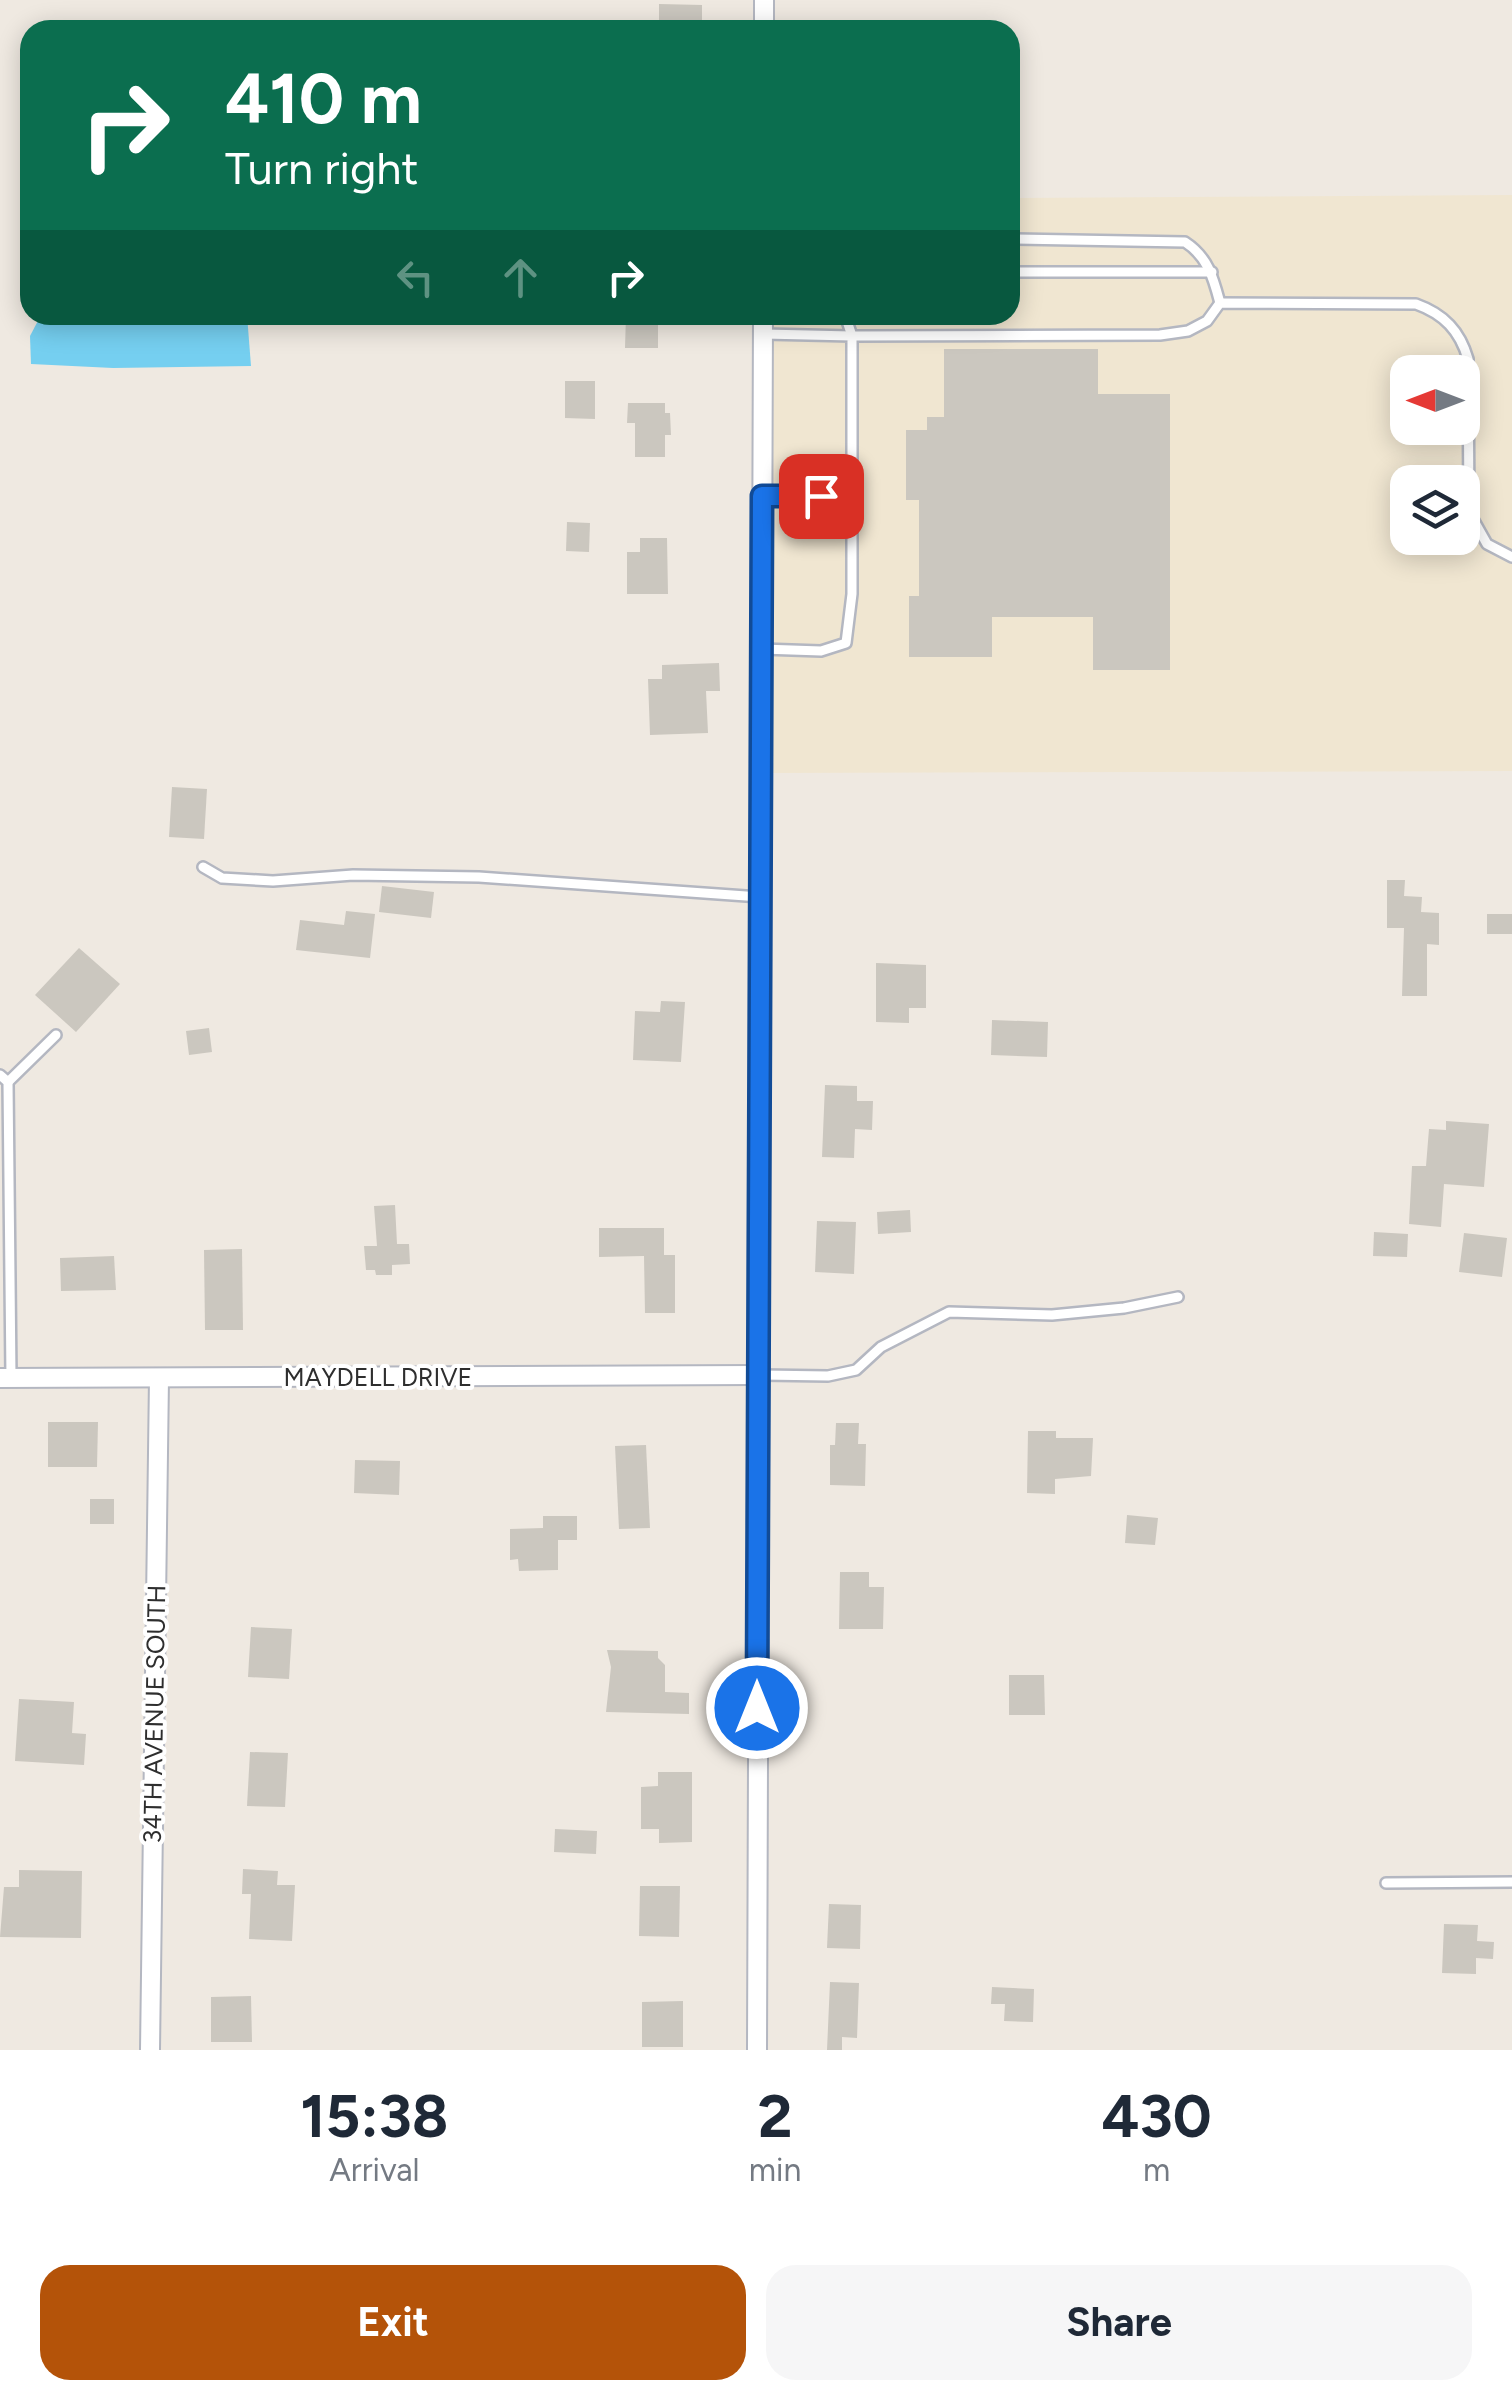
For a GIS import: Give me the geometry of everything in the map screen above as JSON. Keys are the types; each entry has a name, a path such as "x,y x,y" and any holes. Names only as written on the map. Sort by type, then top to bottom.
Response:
{"street":[{"path":"757,2050 763,325"},
{"name":"MAYDELL DRIVE","path":"6,1378 757,1375"},
{"name":"34TH AVENUE SOUTH","path":"150,2050 159,1378"}],"lane":[{"path":"1020,239 1185,242 1200,252 1212,272 1220,302"},
{"path":"1020,272 1212,272"},
{"path":"766,325 798,334 852,336 1160,335 1188,331 1206,321 1220,302"},
{"path":"1220,302 1416,304 1450,324 1463,342 1468,359 1469,512 1487,544 1512,557"},
{"path":"761,649 821,650 846,643 852,594 852,336 848,325"},
{"path":"762,496 852,496"},
{"path":"202,867 222,878 273,881 353,875 478,878 760,897"},
{"path":"6,1378 4,1078 56,1035"},
{"path":"757,1375 828,1376 856,1370 881,1347 950,1312 1052,1315 1178,1298"},
{"path":"1386,1883 1512,1882"}],"shaded area":[{"path":"1512,195 1512,771 758,773 760,325 1020,325 1020,198"}],"water":[{"path":"36,325 248,325 251,366 113,368 31,364 30,336"}],"building":[{"path":"659,4 702,5 702,20 659,20"},
{"path":"626,325 658,325 658,348 625,348"},
{"path":"944,349 1098,349 1098,394 1170,394 1170,670 1093,670 1093,617 992,617 992,657 909,657 909,596 919,596 919,500 906,500 906,430 927,430 927,417 944,417"},
{"path":"565,381 595,381 595,419 565,418"},
{"path":"628,403 665,403 665,413 670,413 671,435 665,435 665,457 635,457 635,423 627,423"},
{"path":"567,522 590,523 589,552 566,551"},
{"path":"640,538 667,538 668,594 627,594 627,552 640,552"},
{"path":"719,663 720,691 706,691 708,733 650,735 648,679 662,679 662,665"},
{"path":"172,787 207,789 204,839 169,837"},
{"path":"1387,880 1405,880 1404,896 1422,897 1421,912 1439,913 1439,945 1427,944 1427,996 1402,996 1404,928 1387,928"},
{"path":"382,886 434,892 431,918 379,912"},
{"path":"346,911 375,914 370,958 296,950 300,920 344,925"},
{"path":"1487,914 1512,914 1512,934 1487,934"},
{"path":"79,948 120,984 76,1032 35,995"},
{"path":"876,963 926,965 926,1008 909,1008 909,1023 876,1022"},
{"path":"661,1001 685,1002 681,1062 633,1060 635,1011 660,1012"},
{"path":"992,1020 1048,1022 1047,1057 991,1055"},
{"path":"209,1028 212,1052 189,1055 186,1031"},
{"path":"825,1085 857,1086 857,1101 873,1101 872,1130 855,1129 854,1158 822,1157"},
{"path":"1446,1121 1489,1124 1484,1187 1444,1184 1441,1227 1409,1224 1412,1166 1426,1166 1429,1129 1446,1130"},
{"path":"395,1205 397,1244 409,1244 410,1264 392,1265 392,1275 376,1275 375,1270 366,1270 364,1246 377,1246 374,1206"},
{"path":"910,1210 911,1232 878,1234 877,1212"},
{"path":"817,1221 856,1222 854,1274 815,1272"},
{"path":"599,1228 664,1228 664,1255 675,1255 675,1313 645,1313 644,1256 599,1257"},
{"path":"1374,1232 1408,1234 1407,1257 1373,1256"},
{"path":"1464,1233 1507,1238 1502,1277 1459,1272"},
{"path":"242,1249 243,1330 205,1330 204,1250"},
{"path":"114,1256 116,1290 61,1291 60,1258"},
{"path":"48,1422 98,1422 97,1467 48,1467"},
{"path":"836,1423 859,1423 858,1444 866,1444 865,1486 830,1485 830,1445 835,1445"},
{"path":"1028,1431 1056,1431 1056,1438 1093,1438 1091,1476 1055,1479 1055,1494 1027,1493"},
{"path":"646,1445 650,1528 619,1529 615,1446"},
{"path":"355,1460 400,1461 399,1495 354,1493"},
{"path":"90,1499 114,1499 114,1524 90,1524"},
{"path":"1127,1515 1158,1518 1155,1545 1125,1543"},
{"path":"543,1516 577,1516 577,1540 558,1540 558,1570 519,1571 518,1559 510,1560 510,1529 543,1528"},
{"path":"840,1572 869,1572 869,1587 884,1587 883,1629 839,1629"},
{"path":"251,1627 292,1629 289,1679 248,1677"},
{"path":"607,1650 658,1651 658,1658 665,1665 665,1692 689,1693 689,1714 606,1712 611,1667"},
{"path":"1009,1675 1044,1675 1045,1715 1009,1715"},
{"path":"19,1699 74,1702 72,1733 86,1734 84,1765 15,1761"},
{"path":"250,1752 288,1753 285,1807 247,1806"},
{"path":"658,1772 692,1772 692,1842 659,1843 659,1829 641,1829 641,1787 658,1786"},
{"path":"555,1829 597,1831 596,1854 554,1852"},
{"path":"243,1869 278,1871 277,1885 295,1885 292,1941 249,1939 251,1894 242,1894"},
{"path":"19,1870 82,1871 81,1938 0,1937 4,1887 19,1887"},
{"path":"640,1886 680,1886 679,1937 639,1936"},
{"path":"829,1904 861,1905 860,1949 827,1948"},
{"path":"1444,1924 1478,1925 1477,1941 1494,1942 1493,1959 1476,1958 1476,1974 1442,1973"},
{"path":"830,1982 859,1983 857,2038 842,2037 842,2050 827,2050"},
{"path":"992,1987 1034,1989 1033,2022 1004,2021 1005,2004 991,2004"},
{"path":"251,1996 252,2042 211,2042 211,1997"},
{"path":"683,2001 683,2047 642,2047 642,2002"}],"route":[{"path":"757,1708 762,496 821,496"}]}
